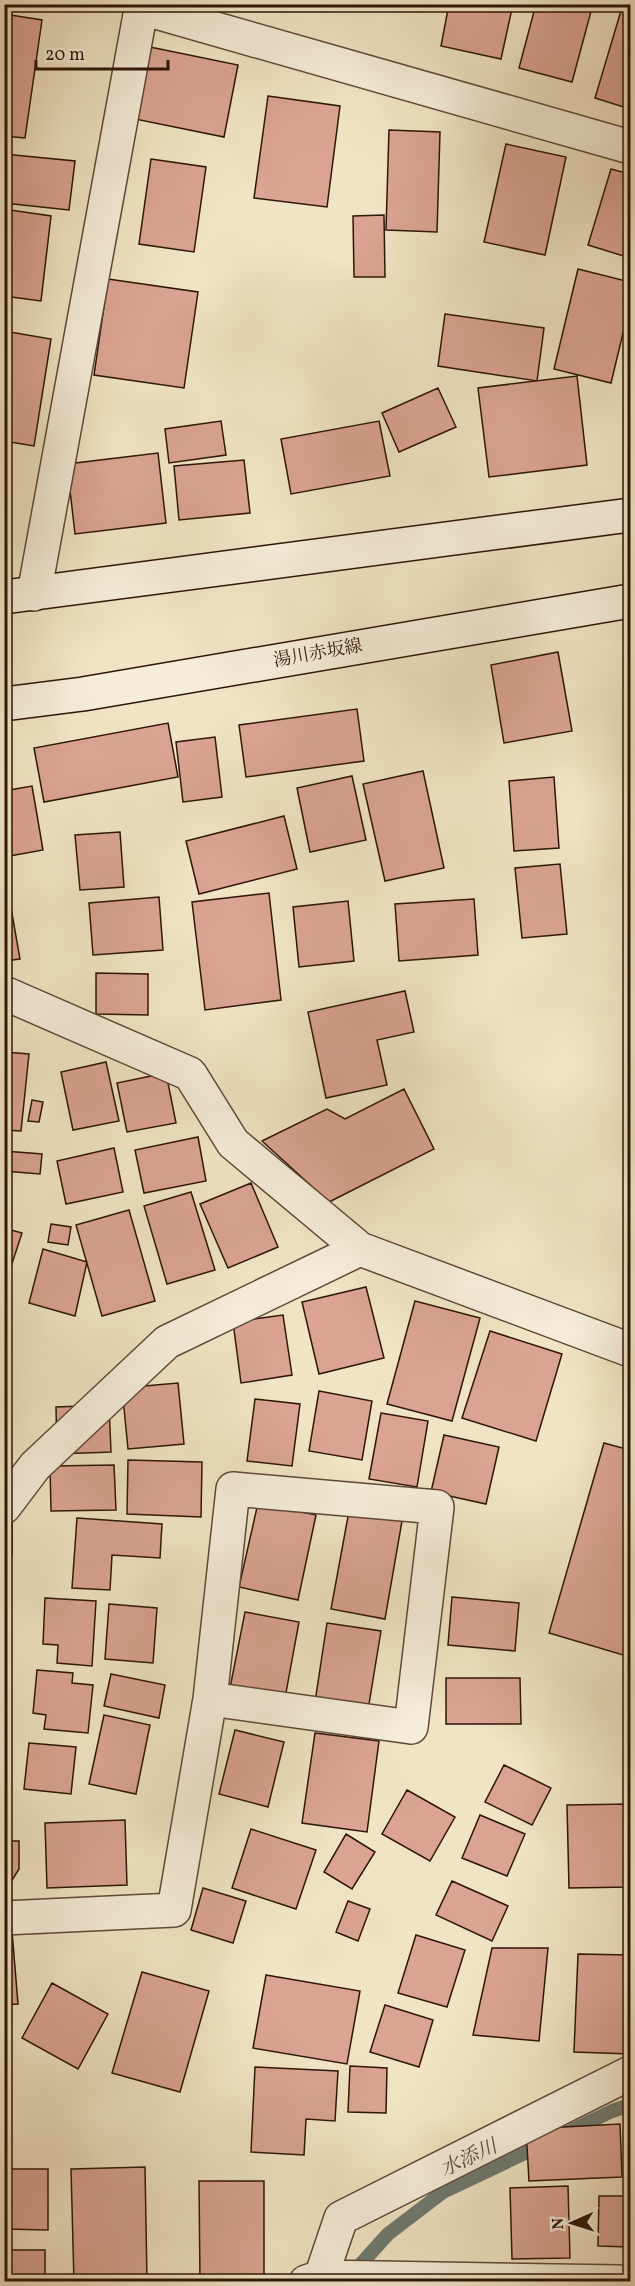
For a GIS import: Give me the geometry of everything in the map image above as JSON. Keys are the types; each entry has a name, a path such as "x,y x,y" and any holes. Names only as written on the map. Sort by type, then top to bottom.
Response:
{"street":[{"path":"630,147 142,6 19,596 630,515"},
{"name":"湯川赤坂線","path":"4,704 83,694 630,601"},
{"path":"4,993 190,1074 233,1143 360,1249 630,1350"},
{"path":"4,1508 35,1466 167,1342 360,1249"},
{"path":"4,1918 174,1910 210,1699 233,1489 437,1507 411,1727 210,1699"},
{"path":"619,2282 314,2280 341,2218 630,2073"}],"building":[{"path":"449,4 513,4 501,59 441,46"},
{"path":"536,4 593,4 572,82 519,68"},
{"path":"623,4 630,4 630,109 595,98"},
{"path":"4,14 42,20 25,138 4,136"},
{"path":"150,47 238,65 224,137 135,119"},
{"path":"268,96 340,106 327,207 254,198"},
{"path":"389,130 440,132 437,232 386,230"},
{"path":"506,144 566,157 545,255 484,242"},
{"path":"4,154 75,161 69,210 4,203"},
{"path":"151,159 206,167 194,252 139,244"},
{"path":"611,169 630,174 630,258 588,245"},
{"path":"10,210 51,216 41,301 4,296 4,251"},
{"path":"384,215 385,277 354,277 353,216"},
{"path":"578,269 630,282 630,304 611,383 554,369"},
{"path":"108,279 198,292 184,388 94,375"},
{"path":"445,314 544,328 537,381 438,366"},
{"path":"4,331 51,339 34,446 4,441"},
{"path":"577,376 587,465 489,477 478,388"},
{"path":"438,388 456,427 399,452 382,413"},
{"path":"221,421 226,455 169,463 165,429"},
{"path":"379,421 390,476 291,494 281,439"},
{"path":"158,453 166,523 75,534 67,464"},
{"path":"244,460 250,513 179,520 174,466"},
{"path":"558,652 572,731 504,743 491,665"},
{"path":"357,709 364,761 246,777 239,725"},
{"path":"168,723 178,777 44,802 34,748"},
{"path":"215,737 222,797 183,802 176,742"},
{"path":"423,771 444,868 385,881 363,784"},
{"path":"352,776 366,840 310,852 297,788"},
{"path":"554,777 559,848 514,851 509,781"},
{"path":"32,786 43,850 4,857 4,791"},
{"path":"284,816 297,869 199,894 186,841"},
{"path":"120,832 124,887 80,890 75,835"},
{"path":"560,864 567,934 522,938 515,868"},
{"path":"4,868 20,959 4,961"},
{"path":"269,893 281,1000 205,1010 192,902"},
{"path":"159,897 163,950 93,955 89,903"},
{"path":"474,899 478,955 399,961 395,904"},
{"path":"348,901 354,961 299,967 293,907"},
{"path":"96,973 148,974 148,1015 96,1014"},
{"path":"405,991 414,1032 377,1040 387,1085 326,1098 308,1012"},
{"path":"4,1052 29,1054 21,1131 4,1130"},
{"path":"106,1062 119,1121 73,1130 61,1072"},
{"path":"166,1073 176,1123 127,1132 117,1083"},
{"path":"404,1089 434,1149 329,1202 262,1141 327,1109 345,1119"},
{"path":"32,1100 43,1102 39,1122 28,1121"},
{"path":"198,1137 206,1181 144,1193 135,1150"},
{"path":"114,1148 123,1192 66,1204 57,1161"},
{"path":"4,1151 42,1154 40,1174 4,1171"},
{"path":"251,1183 278,1247 228,1268 200,1204"},
{"path":"191,1192 215,1270 167,1284 144,1206"},
{"path":"129,1210 155,1301 102,1316 76,1225"},
{"path":"51,1224 71,1227 68,1245 48,1242"},
{"path":"4,1228 22,1233 4,1288"},
{"path":"43,1249 87,1262 75,1316 29,1303"},
{"path":"366,1287 384,1358 319,1374 302,1302"},
{"path":"415,1301 480,1318 452,1421 387,1404"},
{"path":"283,1315 292,1375 241,1383 233,1322"},
{"path":"490,1331 562,1354 536,1441 462,1418"},
{"path":"178,1383 184,1444 128,1449 122,1388"},
{"path":"319,1391 372,1401 362,1460 309,1451"},
{"path":"255,1399 300,1404 292,1466 247,1461"},
{"path":"109,1405 111,1452 57,1454 56,1407"},
{"path":"381,1413 428,1421 417,1487 369,1479"},
{"path":"444,1435 499,1447 486,1504 431,1492"},
{"path":"604,1443 630,1450 630,1657 549,1633"},
{"path":"128,1460 202,1462 201,1517 127,1514"},
{"path":"114,1465 116,1510 51,1511 50,1466"},
{"path":"258,1503 316,1515 298,1600 239,1587"},
{"path":"349,1511 402,1521 385,1619 331,1609"},
{"path":"4,1513 12,1513 12,1555 4,1555"},
{"path":"77,1518 162,1524 160,1558 112,1555 110,1590 72,1588"},
{"path":"452,1597 519,1603 515,1651 448,1645"},
{"path":"45,1598 96,1601 92,1666 57,1663 58,1645 43,1644"},
{"path":"109,1604 157,1608 153,1663 105,1659"},
{"path":"245,1612 299,1622 285,1698 230,1688"},
{"path":"327,1623 381,1631 368,1710 315,1702"},
{"path":"37,1670 73,1673 72,1683 93,1685 88,1733 44,1729 46,1715 33,1713"},
{"path":"111,1674 165,1685 159,1718 104,1706"},
{"path":"446,1678 520,1678 521,1724 446,1724"},
{"path":"104,1715 150,1725 136,1794 89,1784"},
{"path":"235,1730 284,1742 268,1807 219,1794"},
{"path":"315,1733 379,1741 367,1832 302,1823"},
{"path":"29,1743 76,1747 71,1794 24,1789"},
{"path":"504,1765 551,1788 532,1825 485,1802"},
{"path":"407,1790 455,1817 430,1861 382,1834"},
{"path":"630,1804 630,1887 569,1888 567,1805"},
{"path":"480,1815 525,1834 507,1876 462,1858"},
{"path":"125,1820 127,1885 47,1888 45,1823"},
{"path":"251,1829 316,1850 296,1909 232,1888"},
{"path":"346,1834 375,1852 352,1889 324,1872"},
{"path":"4,1841 19,1841 19,1869 4,1893"},
{"path":"452,1881 508,1906 492,1941 436,1915"},
{"path":"203,1888 246,1901 233,1943 191,1930"},
{"path":"348,1901 370,1909 358,1941 336,1932"},
{"path":"12,1931 18,2004 4,2005 4,1932"},
{"path":"416,1935 465,1950 447,2007 398,1993"},
{"path":"492,1948 548,1948 539,2041 473,2035"},
{"path":"578,1954 630,1955 630,2054 574,2052"},
{"path":"142,1972 209,1991 180,2092 112,2073"},
{"path":"266,1975 360,1991 347,2064 253,2048"},
{"path":"52,1983 108,2014 78,2069 22,2038"},
{"path":"385,2005 433,2020 419,2067 370,2052"},
{"path":"350,2066 387,2068 386,2113 348,2112"},
{"path":"255,2067 338,2071 335,2121 306,2119 304,2155 251,2152"},
{"path":"620,2124 622,2177 529,2181 526,2129"},
{"path":"145,2167 147,2282 74,2282 71,2169"},
{"path":"4,2169 48,2169 48,2230 4,2229"},
{"path":"199,2181 264,2181 264,2282 200,2282"},
{"path":"568,2186 570,2258 512,2259 510,2188"},
{"path":"599,2196 630,2196 630,2247 598,2246"},
{"path":"4,2250 45,2250 45,2282 4,2282"}],"waterway":[{"name":"水添川","path":"566,2133 630,2105"},
{"name":"水添川","path":"351,2275 388,2234 443,2192 544,2144"}]}
